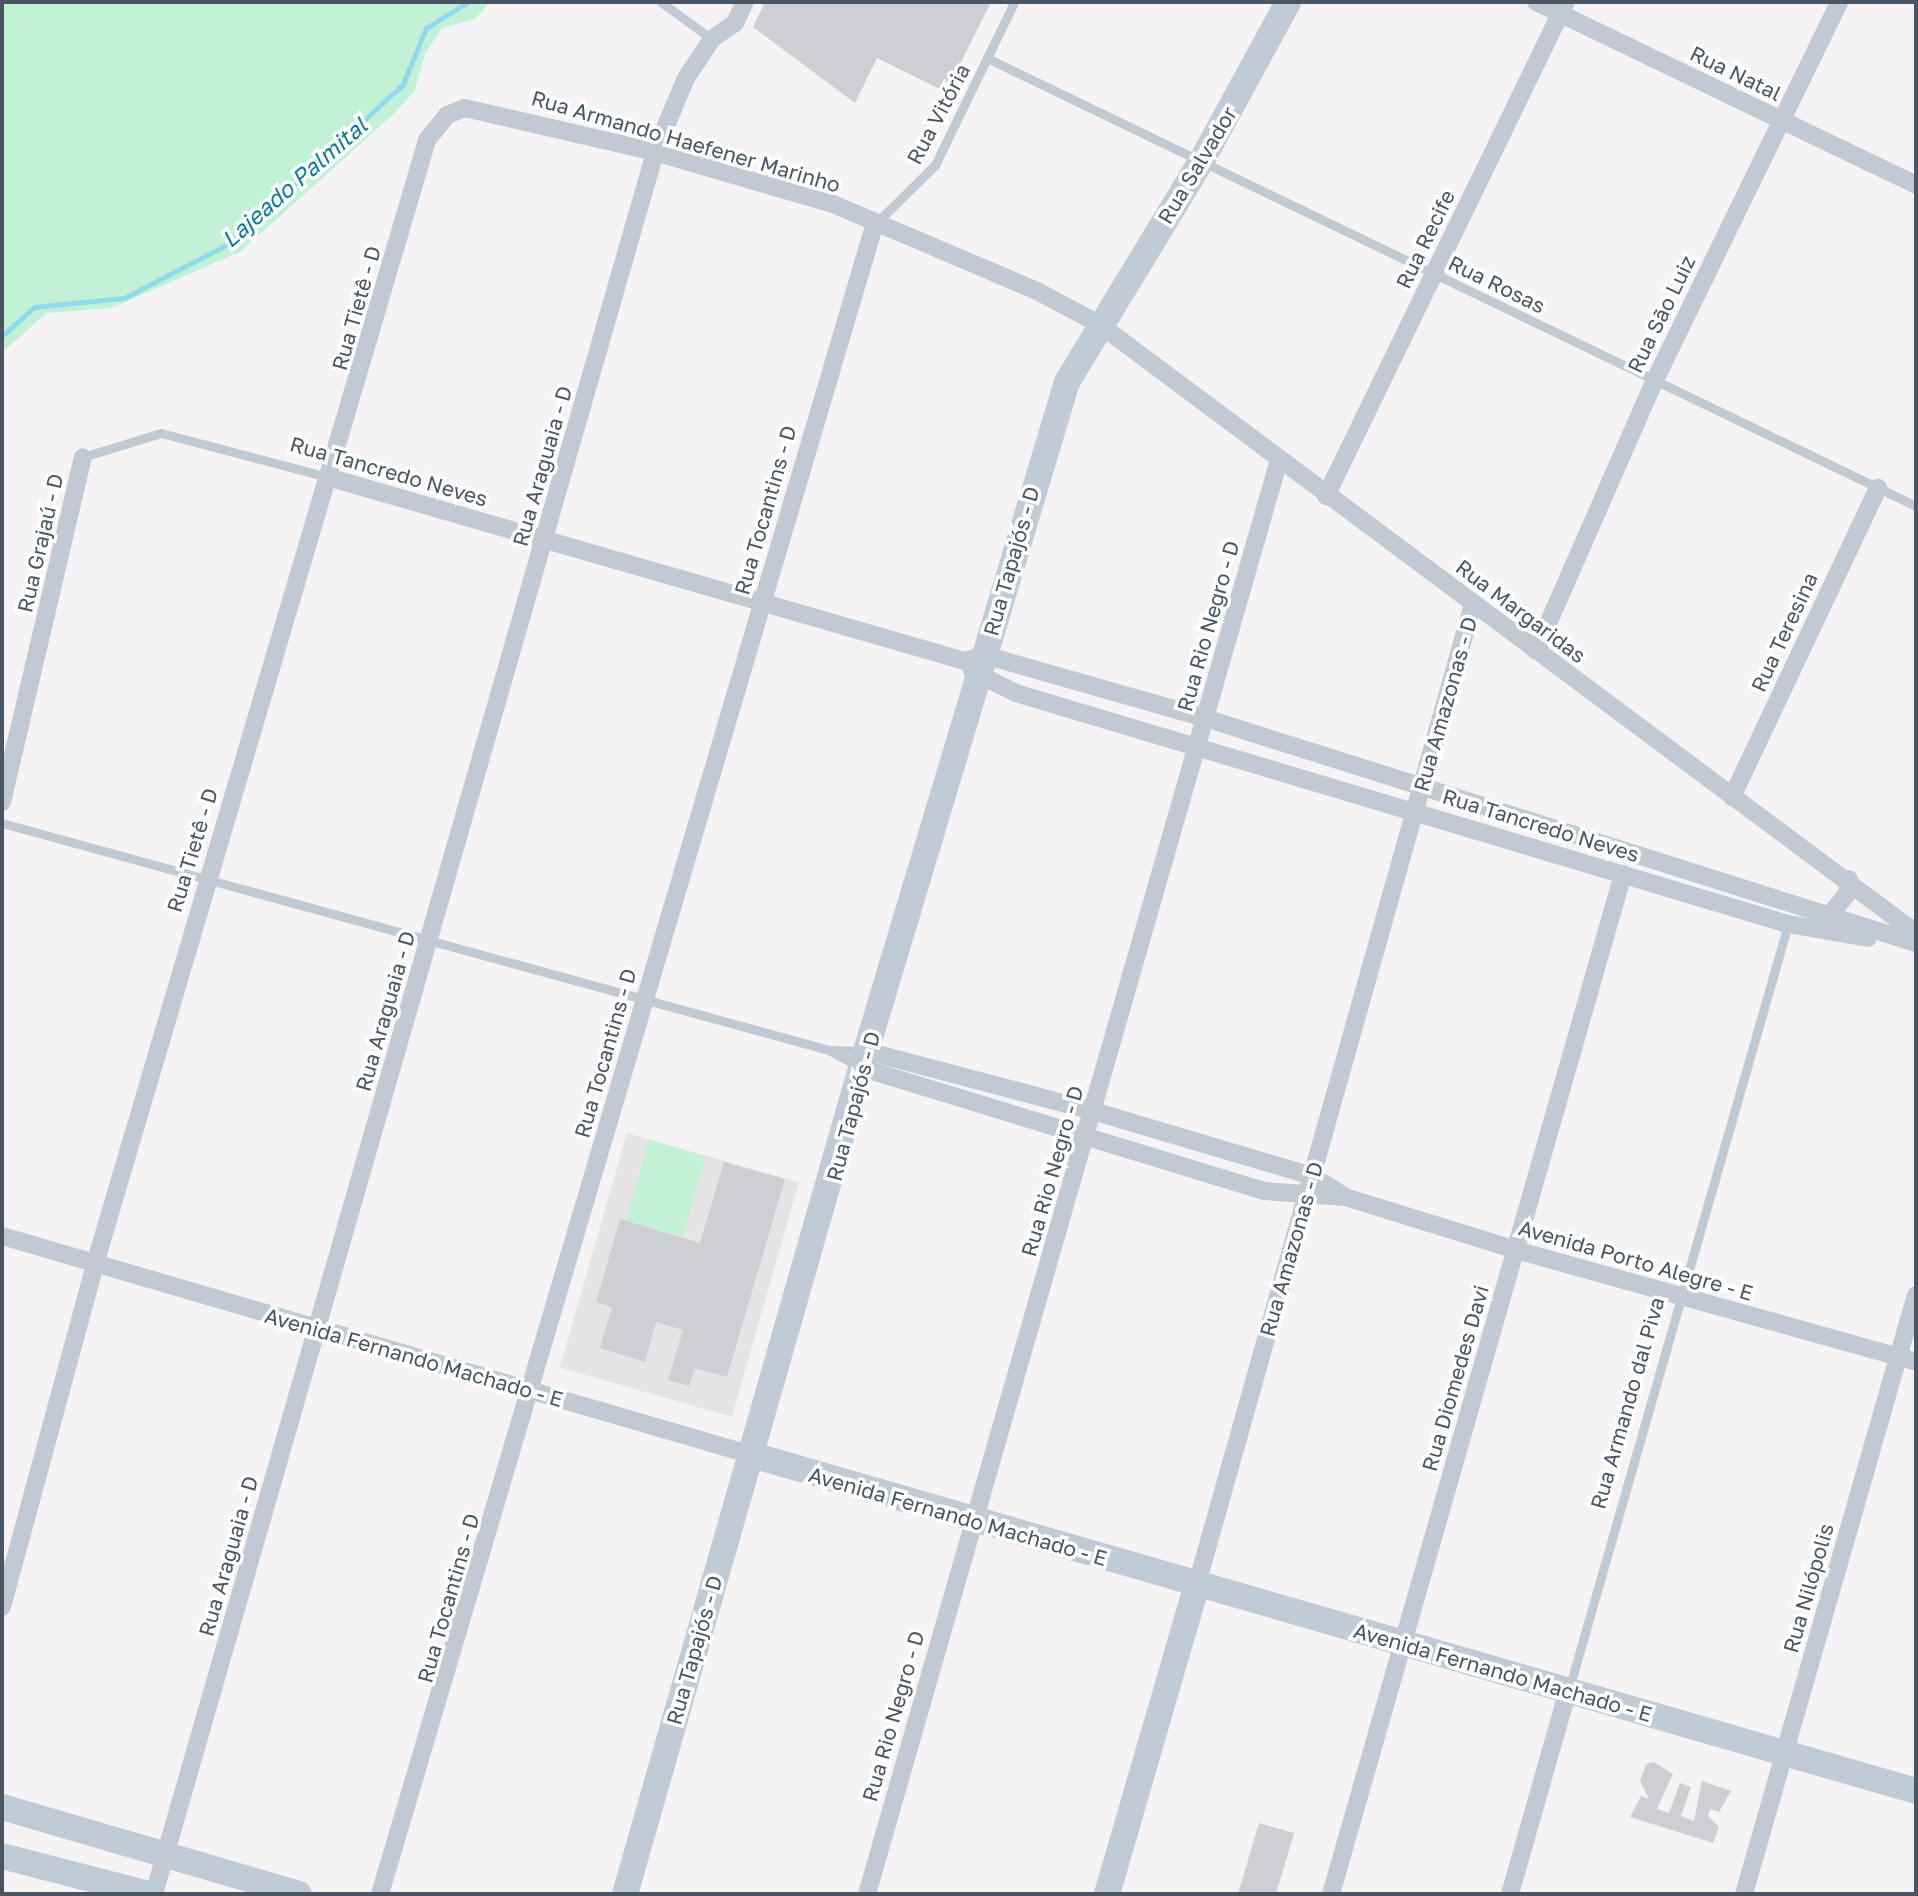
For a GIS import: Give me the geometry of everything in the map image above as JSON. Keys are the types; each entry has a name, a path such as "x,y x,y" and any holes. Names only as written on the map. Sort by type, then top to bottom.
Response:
{"street":[{"name":"Rua Araguaia - D","path":"154,1890 655,152 686,78 712,39 735,23 745,2"},
{"name":"Rua Salvador","path":"1099,324 1202,160 1287,2"},
{"name":"Rua Natal","path":"1536,2 1563,7 1781,120 1916,185"},
{"name":"Rua São Luiz","path":"1536,651 1654,380 1839,2"},
{"name":"Rua Recife","path":"1326,496 1563,7"},
{"name":"Rua Armando Haefener Marinho","path":"447,115 492,110 655,152 833,204 874,226 969,261 1099,324"},
{"name":"Rua Tietê - D","path":"2,1607 94,1264 207,879 331,478 427,140 447,115"},
{"name":"Rua Tocantins - D","path":"380,1894 532,1390 644,1000 874,226"},
{"name":"Rua Margaridas","path":"1099,324 1731,797 1849,879 1916,933"},
{"name":"Rua Tapajós - D","path":"625,1894 975,665 1067,382 1099,324"},
{"name":"Rua Grajaú - D","path":"2,802 83,457"},
{"name":"Rua Rio Negro - D","path":"867,1894 1279,460"},
{"name":"Rua Tancredo Neves","path":"331,478 975,665 1205,718 1423,782 1916,945"},
{"name":"Rua Teresina","path":"1731,797 1878,488"},
{"name":"Rua Amazonas - D","path":"1107,1894 1473,604"},
{"name":"Rua Tancredo Neves","path":"975,665 1197,747 1788,924 1916,945"},
{"name":"Rua Diomedes Davi","path":"1331,1894 1623,874"},
{"path":"1829,916 1847,894 1849,879"},
{"name":"Avenida Porto Alegre - E","path":"864,1059 1093,1111 1312,1176 1345,1198 1516,1250 1916,1362"},
{"name":"Avenida Porto Alegre - E","path":"864,1059 1085,1139 1306,1198 1345,1198"},
{"name":"Avenida Fernando Machado - E","path":"2,1236 316,1331 532,1390 973,1520 1916,1791"},
{"name":"Rua Nilópolis","path":"1744,1894 1916,1295"},
{"name":"Rua Armando dal Piva","path":"1510,1894 1568,1691"},
{"path":"2,1807 299,1894"},
{"path":"2,1856 154,1890"}],"lane":[{"path":"661,2 712,39"},
{"name":"Rua Vitória","path":"874,226 935,165 1014,2"},
{"name":"Rua Rosas","path":"987,58 1916,506"},
{"name":"Rua Tancredo Neves","path":"83,457 161,433 331,478"},
{"name":"Avenida Porto Alegre - E","path":"2,822 864,1059"},
{"name":"Rua Armando dal Piva","path":"1568,1691 1788,924"},
{"name":"Avenida Porto Alegre - E","path":"829,1050 864,1059"}],"shaded area":[{"path":"627,1133 799,1182 732,1417 560,1368"}],"green space":[{"path":"2,2 490,2 475,19 442,28 425,54 415,90 398,110 240,252 111,308 46,313 2,353"},
{"path":"649,1140 706,1156 683,1237 626,1221"}],"building":[{"path":"765,2 991,2 946,92 877,58 855,103 753,27"},
{"path":"724,1162 785,1179 727,1377 695,1368 689,1386 668,1380 683,1330 656,1322 645,1362 600,1348 612,1307 596,1302 620,1219 700,1243"},
{"path":"1654,1762 1673,1774 1657,1809 1669,1813 1680,1783 1691,1787 1681,1816 1694,1821 1702,1781 1731,1791 1719,1812 1710,1809 1708,1816 1719,1827 1713,1843 1630,1817 1641,1796 1649,1799 1640,1781 1646,1764"},
{"path":"1259,1823 1294,1833 1276,1894 1238,1894"}],"waterway":[{"name":"Lajeado Palmital","path":"2,336 34,307 124,298 232,242 403,84 426,28 468,2"}]}
